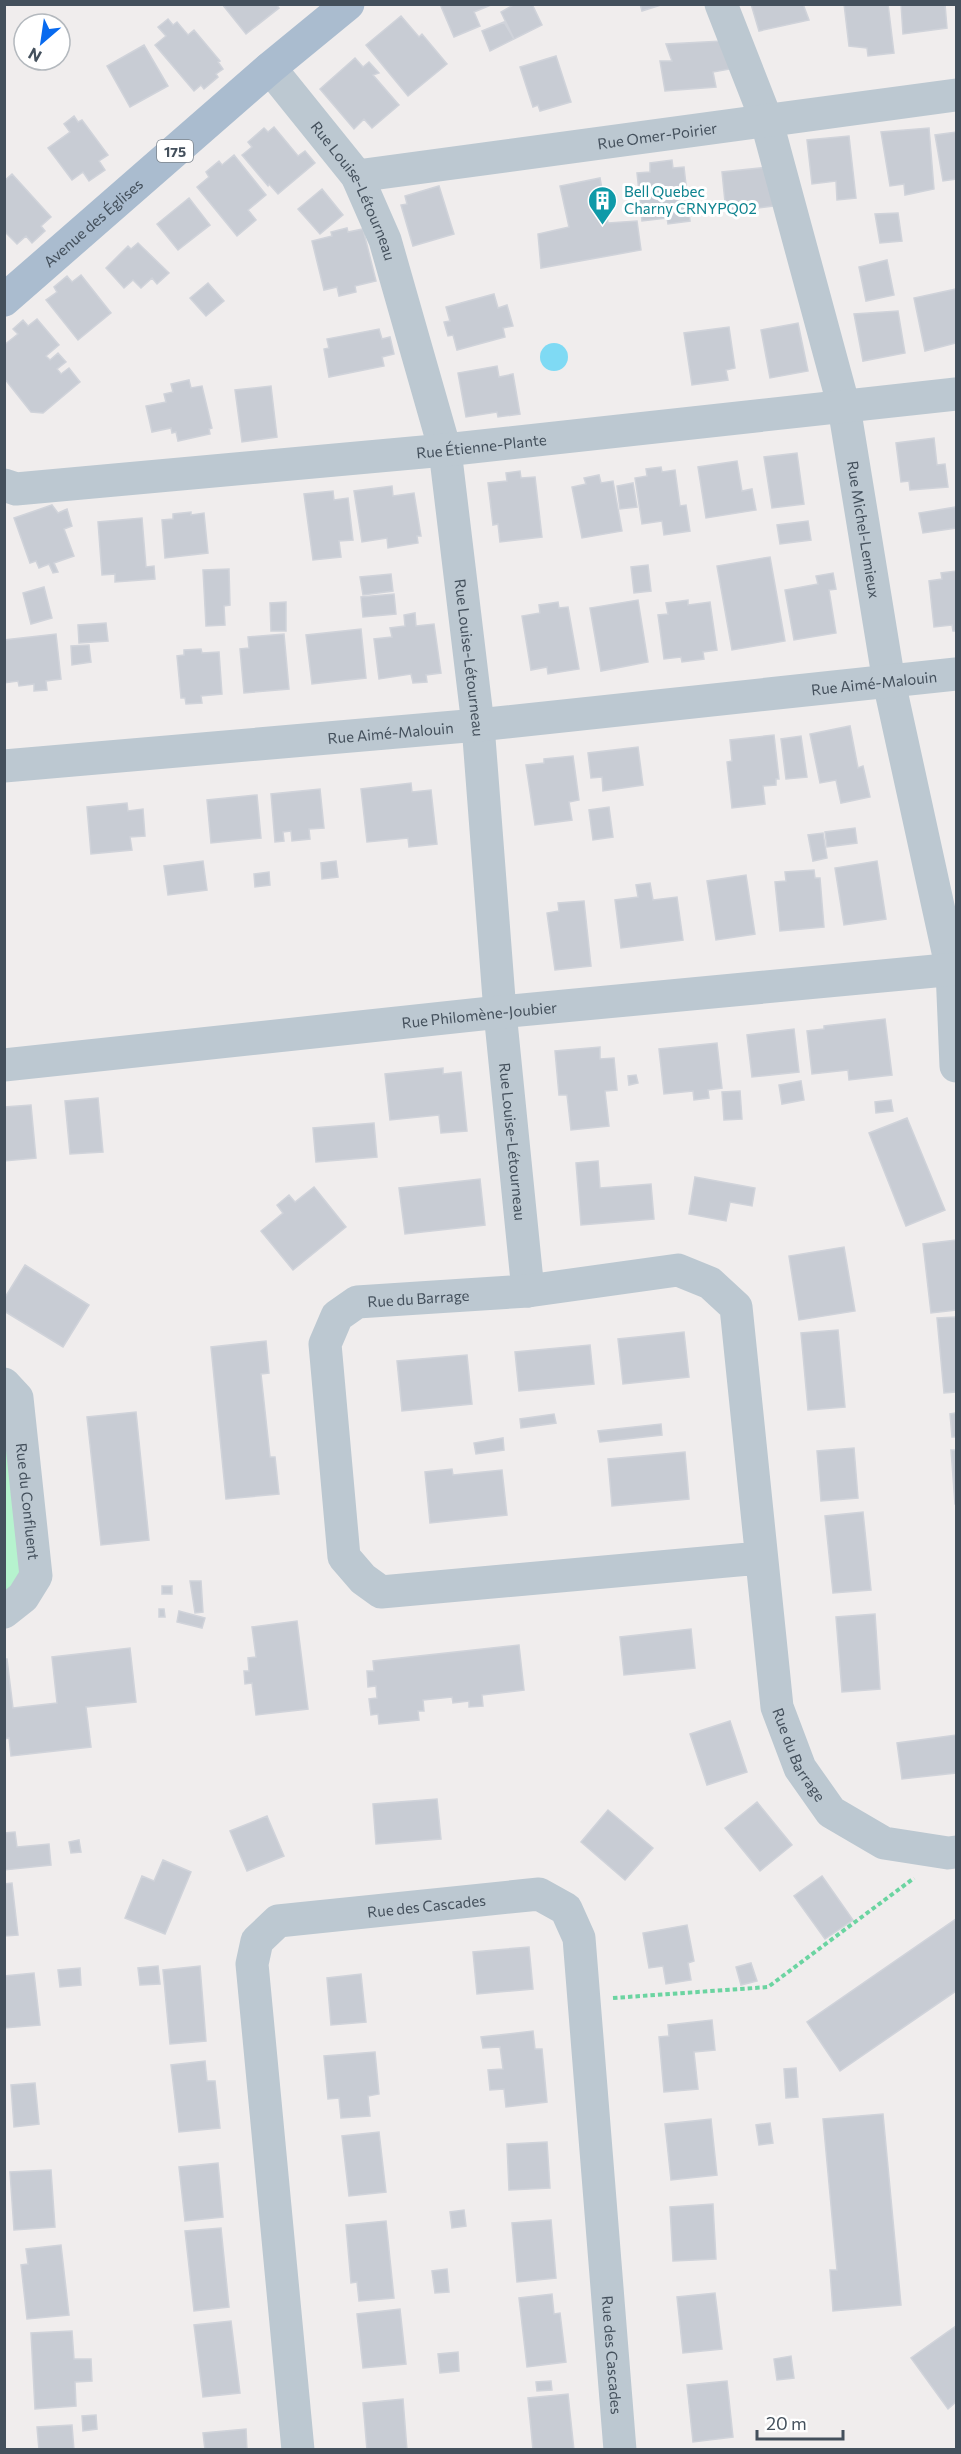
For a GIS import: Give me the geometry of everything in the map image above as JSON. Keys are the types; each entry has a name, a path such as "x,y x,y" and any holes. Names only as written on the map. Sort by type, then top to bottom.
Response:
{"main road":[{"name":"Avenue des Églises","path":"4,300 270,68 348,4"}],"street":[{"name":"Rue Michel-Lemieux","path":"721,4 766,119 844,407 889,682 954,969 957,1066"},
{"name":"Rue Louise-Létourneau","path":"270,68 357,176 385,240 445,450 478,725 500,1012 528,1291"},
{"name":"Rue Omer-Poirier","path":"357,176 957,95"},
{"name":"Rue Étienne-Plante","path":"4,485 16,489 445,450 957,393"},
{"name":"Rue Aimé-Malouin","path":"4,766 478,725 957,674"},
{"name":"Rue Philomène-Joubier","path":"4,1065 500,1012 954,969"},
{"name":"Rue du Barrage","path":"760,1558 381,1592 363,1579 344,1557 325,1344 337,1316 357,1302 528,1291 678,1269 710,1283 736,1307 777,1707 800,1768 831,1812 884,1843 952,1852"},
{"name":"Rue du Confluent","path":"4,1384 17,1398 36,1576 23,1597 4,1612"},
{"name":"Rue des Cascades","path":"298,2450 252,1964 257,1941 278,1921 539,1894 566,1909 579,1938 620,2450"}],"path":[{"path":"583,2000 768,1987 952,1852"}],"green space":[{"path":"5,1384 36,1576 5,1612"}],"water":[{"path":"554,343 564,347 568,357 564,367 554,371 544,367 540,357 544,347"}],"building":[{"path":"222,4 276,4 279,8 246,34"},
{"path":"440,4 491,5 474,12 480,26 454,37"},
{"path":"515,4 532,4 542,25 514,39 501,12"},
{"path":"640,4 664,4 642,11"},
{"path":"751,4 803,4 809,20 759,31"},
{"path":"844,4 888,4 894,53 868,56 867,48 849,46"},
{"path":"901,4 945,4 947,28 903,34"},
{"path":"401,16 419,37 422,34 447,64 408,96 366,45"},
{"path":"168,19 173,25 177,22 188,35 194,30 220,61 218,62 223,69 216,74 218,77 204,89 201,85 194,91 155,45 166,36 158,27"},
{"path":"504,22 514,39 490,51 482,31"},
{"path":"723,41 730,69 713,72 716,87 665,91 660,61 672,61 666,44"},
{"path":"144,45 168,86 130,107 107,66"},
{"path":"556,56 571,102 540,111 538,105 533,107 520,67"},
{"path":"355,58 363,67 369,62 379,73 373,75 399,105 372,128 364,119 354,129 320,89"},
{"path":"74,116 78,122 82,120 108,155 99,161 105,170 89,181 83,172 72,180 48,148 70,132 64,124"},
{"path":"274,127 298,156 305,151 315,163 278,194 269,184 268,186 242,155 252,147 248,142 264,128 268,132"},
{"path":"929,128 934,189 905,195 904,184 890,186 881,132"},
{"path":"956,132 956,179 943,181 935,135"},
{"path":"849,136 856,198 837,200 836,181 812,184 807,140"},
{"path":"234,155 266,195 248,210 256,220 237,236 197,187 209,177 206,172 219,161 222,165"},
{"path":"672,160 673,168 684,167 690,221 668,224 667,218 642,221 637,173 650,172 650,163"},
{"path":"769,167 773,206 726,212 722,172"},
{"path":"12,174 51,217 41,226 45,231 32,243 26,236 17,244 4,231 4,181"},
{"name":"Bell Quebec Charny CRNYPQ02","path":"600,178 608,223 637,221 641,250 541,268 538,234 569,227 560,186"},
{"path":"439,186 454,234 413,246 401,205 407,204 405,196"},
{"path":"322,189 343,215 320,234 298,209"},
{"path":"189,198 210,225 178,250 157,224"},
{"path":"898,213 902,241 880,243 875,214"},
{"path":"347,228 348,232 363,229 376,281 355,286 356,292 339,296 337,287 324,290 312,241 332,236 331,232"},
{"path":"138,243 169,273 157,284 152,278 141,288 133,280 124,288 106,268 128,246 131,249"},
{"path":"887,260 894,295 866,301 859,267"},
{"path":"81,275 111,313 78,340 46,300 57,292 54,287 67,276 72,282"},
{"path":"208,283 224,301 206,316 190,298"},
{"path":"956,289 956,343 925,351 914,298"},
{"path":"494,294 498,308 507,305 513,326 503,328 505,337 457,350 453,335 448,336 444,322 450,321 446,307"},
{"path":"898,311 905,353 863,361 854,314"},
{"path":"37,319 59,345 46,356 50,360 58,353 66,362 57,369 61,374 69,368 80,382 43,413 31,412 4,378 4,345 18,334 13,329 23,320 28,326"},
{"path":"798,323 808,371 770,378 761,330"},
{"path":"729,327 735,368 726,370 728,380 692,385 684,333"},
{"path":"379,329 382,339 390,337 394,354 382,357 384,366 329,377 324,349 329,348 327,339"},
{"path":"497,366 499,377 513,374 520,414 498,417 497,412 466,417 458,373"},
{"path":"189,380 191,388 202,386 212,428 209,429 210,434 178,441 176,432 172,433 171,428 152,432 146,406 166,402 164,394 173,392 171,384"},
{"path":"271,386 277,437 242,442 235,390"},
{"path":"934,438 937,465 945,464 948,487 910,490 909,481 901,482 896,443"},
{"path":"797,453 804,504 772,508 764,457"},
{"path":"737,461 742,491 752,489 756,510 706,518 698,467"},
{"path":"661,467 662,472 675,470 680,506 686,505 690,531 664,535 662,521 642,524 635,478 647,476 646,469"},
{"path":"520,471 521,478 535,477 542,537 500,542 498,524 493,525 488,483 507,481 506,473"},
{"path":"599,475 601,483 613,481 622,531 582,538 572,487 586,484 584,478"},
{"path":"633,483 637,507 620,509 617,486"},
{"path":"392,486 393,496 414,493 421,536 417,536 418,543 388,548 387,538 362,542 354,491"},
{"path":"333,491 334,500 348,498 353,540 339,541 341,557 313,560 304,494"},
{"path":"52,505 58,513 67,509 72,526 64,529 74,556 54,563 58,572 53,573 49,564 39,568 36,561 30,563 14,518"},
{"path":"956,507 956,528 923,533 919,513"},
{"path":"191,512 191,515 204,513 208,553 165,558 162,520 173,519 173,514"},
{"path":"142,518 146,567 154,566 155,579 115,582 115,574 102,575 98,522"},
{"path":"808,521 811,540 780,544 777,525"},
{"path":"770,557 785,641 732,650 717,566"},
{"path":"648,565 651,591 634,593 631,567"},
{"path":"229,569 230,605 224,606 225,625 206,626 203,570"},
{"path":"956,571 956,631 953,631 952,625 934,627 929,581 942,579 941,573"},
{"path":"833,573 836,589 829,590 836,633 794,640 785,590 818,584 816,576"},
{"path":"391,574 393,591 363,595 360,577"},
{"path":"44,587 52,618 31,624 23,593"},
{"path":"394,594 396,614 363,617 361,597"},
{"path":"638,600 648,662 601,671 590,608"},
{"path":"688,600 688,605 710,602 717,650 703,652 704,659 682,662 681,657 664,659 658,615 668,614 666,603"},
{"path":"286,602 286,631 271,631 270,603"},
{"path":"558,602 559,608 568,607 579,669 548,674 547,667 531,670 522,616 540,613 539,605"},
{"path":"415,613 416,626 434,624 441,673 426,675 427,682 413,683 411,674 379,679 374,639 392,637 390,628 405,626 404,615"},
{"path":"106,623 108,641 79,643 78,625"},
{"path":"361,629 366,678 312,684 306,635"},
{"path":"56,634 61,679 46,681 47,690 34,691 34,684 19,686 18,681 4,683 4,640"},
{"path":"284,634 289,689 244,693 240,649 249,648 248,637"},
{"path":"89,645 91,662 72,665 71,646"},
{"path":"201,649 202,653 219,652 222,694 201,696 202,703 186,704 185,698 181,698 177,656 184,655 184,650"},
{"path":"850,726 858,768 863,766 870,797 841,803 836,780 820,783 810,734"},
{"path":"774,735 779,779 776,779 776,785 763,786 765,804 732,808 727,762 732,761 730,740"},
{"path":"801,736 807,777 786,779 781,739"},
{"path":"638,747 643,785 603,791 602,777 591,778 588,753"},
{"path":"573,756 579,800 569,802 572,820 535,825 526,765 544,763 544,759"},
{"path":"411,783 412,792 431,790 437,844 409,847 408,838 367,842 361,789"},
{"path":"320,789 324,828 309,829 310,839 292,841 291,831 283,832 284,841 275,842 271,794"},
{"path":"257,795 261,838 211,843 207,800"},
{"path":"127,803 128,811 143,809 145,836 130,837 132,850 91,854 87,807"},
{"path":"609,807 613,837 593,840 589,810"},
{"path":"855,828 857,843 827,847 825,832"},
{"path":"823,833 827,858 813,861 808,835"},
{"path":"203,861 207,890 168,895 164,866"},
{"path":"336,861 338,877 322,879 321,863"},
{"path":"877,861 886,919 844,925 835,868"},
{"path":"814,870 815,878 820,878 824,927 780,931 775,882 786,881 785,872"},
{"path":"269,872 270,885 255,887 254,874"},
{"path":"746,875 755,934 716,940 707,881"},
{"path":"650,883 653,900 677,897 683,940 621,948 615,900 638,897 636,885"},
{"path":"584,901 591,966 555,970 547,913 559,911 558,903"},
{"path":"885,1019 892,1075 849,1080 848,1070 812,1074 807,1031 824,1029 824,1026"},
{"path":"794,1029 799,1072 752,1077 747,1035"},
{"path":"717,1043 722,1088 708,1090 709,1098 694,1100 693,1091 664,1094 659,1049"},
{"path":"600,1047 600,1059 614,1058 617,1090 605,1091 609,1126 571,1130 567,1095 559,1095 555,1051"},
{"path":"443,1068 443,1074 461,1072 467,1131 441,1133 439,1115 390,1120 385,1074"},
{"path":"636,1075 638,1083 629,1085 628,1076"},
{"path":"801,1081 804,1100 782,1104 779,1085"},
{"path":"740,1091 742,1119 724,1120 722,1092"},
{"path":"98,1098 103,1152 70,1154 65,1101"},
{"path":"891,1100 893,1111 876,1113 875,1102"},
{"path":"31,1105 36,1158 4,1161 4,1107"},
{"path":"907,1118 945,1210 906,1226 869,1133"},
{"path":"374,1123 377,1157 316,1162 313,1128"},
{"path":"598,1161 600,1188 651,1184 654,1219 581,1225 576,1163"},
{"path":"695,1177 755,1188 752,1206 730,1202 726,1221 689,1214"},
{"path":"480,1179 485,1225 405,1234 399,1188"},
{"path":"314,1187 346,1227 293,1270 261,1231 283,1213 277,1205 289,1195 295,1202"},
{"path":"956,1240 956,1310 931,1313 923,1244"},
{"path":"844,1247 855,1311 799,1320 789,1256"},
{"path":"25,1265 89,1305 63,1347 4,1311 4,1299"},
{"path":"956,1317 956,1392 944,1393 937,1318"},
{"path":"838,1330 845,1407 808,1410 801,1333"},
{"path":"684,1332 689,1377 623,1384 618,1339"},
{"path":"266,1341 269,1373 261,1374 270,1457 275,1457 279,1494 226,1499 211,1347"},
{"path":"590,1345 594,1384 519,1391 515,1352"},
{"path":"467,1355 472,1404 402,1411 397,1361"},
{"path":"136,1412 149,1540 101,1545 87,1417"},
{"path":"956,1413 956,1437 952,1437 950,1414"},
{"path":"554,1414 556,1423 521,1428 520,1419"},
{"path":"661,1424 662,1435 600,1442 598,1431"},
{"path":"503,1438 504,1450 476,1454 474,1443"},
{"path":"854,1448 858,1498 821,1501 817,1451"},
{"path":"951,1450 956,1450 956,1504 955,1504"},
{"path":"685,1452 689,1499 612,1506 608,1459"},
{"path":"452,1469 453,1475 502,1470 507,1515 430,1523 425,1472"},
{"path":"863,1512 871,1590 833,1593 825,1516"},
{"path":"190,1581 201,1581 203,1612 195,1613"},
{"path":"162,1586 172,1586 172,1594 162,1594"},
{"path":"159,1609 164,1609 165,1617 159,1617"},
{"path":"179,1611 205,1618 202,1628 177,1622"},
{"path":"875,1614 880,1689 842,1692 836,1617"},
{"path":"297,1621 308,1709 256,1715 252,1683 245,1684 244,1671 249,1671 248,1658 256,1657 252,1627"},
{"path":"691,1629 695,1668 624,1675 620,1637"},
{"path":"519,1645 524,1690 482,1695 483,1706 469,1707 469,1701 453,1703 452,1697 423,1700 424,1711 418,1711 419,1720 379,1724 378,1714 371,1715 369,1699 377,1698 376,1686 368,1687 367,1671 374,1671 373,1661"},
{"path":"130,1648 136,1702 86,1707 91,1747 11,1756 9,1738 4,1739 4,1659 7,1659 13,1708 57,1703 52,1657"},
{"path":"730,1721 747,1772 707,1785 690,1734"},
{"path":"956,1735 956,1773 902,1779 897,1743"},
{"path":"437,1799 441,1839 376,1844 373,1804"},
{"path":"757,1802 792,1845 760,1871 725,1828"},
{"path":"608,1810 653,1848 625,1880 581,1842"},
{"path":"267,1816 284,1856 247,1871 230,1831"},
{"path":"15,1832 17,1847 49,1844 51,1865 4,1870 4,1833"},
{"path":"79,1840 81,1852 71,1853 69,1842"},
{"path":"163,1860 191,1872 165,1934 125,1918 142,1876 154,1881"},
{"path":"822,1876 853,1920 825,1939 794,1896"},
{"path":"12,1883 18,1935 4,1936 4,1884"},
{"path":"956,1919 956,1991 840,2071 807,2022"},
{"path":"687,1925 694,1961 688,1963 691,1980 666,1984 663,1966 649,1968 643,1933"},
{"path":"529,1947 533,1989 477,1994 473,1952"},
{"path":"751,1963 757,1981 741,1985 736,1967"},
{"path":"158,1966 160,1984 140,1985 138,1968"},
{"path":"200,1966 206,2041 170,2044 163,1970"},
{"path":"80,1968 81,1985 60,1987 58,1970"},
{"path":"34,1973 40,2025 4,2028 4,1976"},
{"path":"361,1974 366,2022 331,2025 327,1978"},
{"path":"712,2020 715,2050 694,2052 698,2089 664,2092 659,2037 669,2036 668,2025"},
{"path":"533,2031 535,2049 542,2049 547,2102 506,2107 504,2089 490,2090 488,2070 503,2069 500,2047 483,2048 481,2037"},
{"path":"375,2052 379,2094 368,2096 370,2116 341,2118 339,2098 328,2099 324,2056"},
{"path":"205,2061 207,2081 215,2081 220,2128 179,2132 171,2065"},
{"path":"796,2068 798,2097 786,2098 784,2069"},
{"path":"35,2083 39,2124 14,2127 11,2085"},
{"path":"883,2114 901,2305 833,2311 830,2270 837,2270 823,2119"},
{"path":"711,2119 717,2175 671,2180 665,2124"},
{"path":"770,2123 773,2143 759,2145 756,2125"},
{"path":"379,2132 386,2192 349,2196 342,2136"},
{"path":"547,2142 550,2188 509,2190 507,2144"},
{"path":"218,2163 223,2217 185,2221 179,2167"},
{"path":"51,2170 55,2227 14,2230 10,2172"},
{"path":"713,2204 716,2259 673,2261 670,2207"},
{"path":"464,2210 466,2226 452,2228 450,2212"},
{"path":"551,2220 556,2278 517,2282 512,2223"},
{"path":"386,2221 394,2298 359,2301 357,2282 351,2283 346,2225"},
{"path":"221,2228 229,2307 194,2311 185,2231"},
{"path":"61,2245 69,2315 27,2319 21,2265 28,2264 26,2249"},
{"path":"447,2269 449,2292 435,2293 432,2271"},
{"path":"715,2293 722,2349 683,2353 677,2297"},
{"path":"552,2294 554,2314 560,2313 566,2362 527,2367 519,2298"},
{"path":"400,2309 406,2364 363,2368 357,2314"},
{"path":"231,2321 240,2393 203,2397 194,2325"},
{"path":"956,2326 956,2402 948,2409 911,2358"},
{"path":"72,2331 74,2359 91,2359 92,2381 75,2382 76,2406 35,2409 31,2333"},
{"path":"458,2352 459,2371 440,2373 438,2354"},
{"path":"791,2356 794,2378 777,2380 774,2359"},
{"path":"551,2381 552,2390 537,2391 536,2382"},
{"path":"727,2381 733,2437 693,2442 687,2385"},
{"path":"568,2394 574,2450 533,2450 528,2398"},
{"path":"403,2399 407,2450 367,2450 363,2403"},
{"path":"96,2415 97,2429 83,2431 82,2416"},
{"path":"72,2425 74,2450 39,2450 37,2427"},
{"path":"246,2429 247,2450 205,2450 203,2433"}],"place":[{"name":"Bell Quebec Charny CRNYPQ02","path":"603,226"}]}
